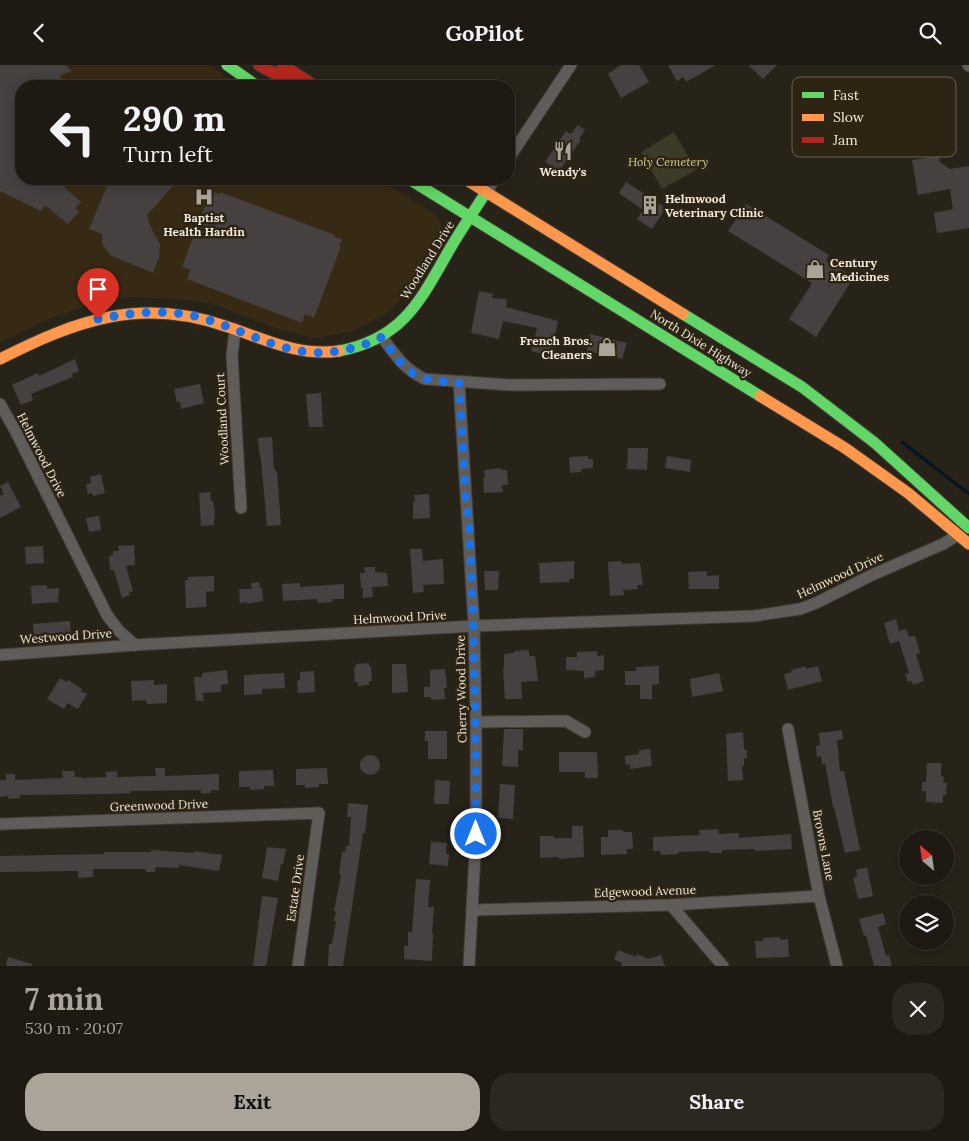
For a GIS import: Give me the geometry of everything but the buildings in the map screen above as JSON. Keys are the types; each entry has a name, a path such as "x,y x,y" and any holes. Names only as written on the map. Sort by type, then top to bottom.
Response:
{"main road":[{"path":"227,65 248,80"},
{"path":"258,65 286,80"},
{"path":"282,65 306,80"},
{"name":"North Dixie Highway","path":"419,185 845,448 908,493 969,544"},
{"name":"North Dixie Highway","path":"475,185 802,387 875,443 969,528"},
{"name":"Woodland Drive","path":"0,359 51,334 84,322 128,313 151,312 193,316 288,347 314,352 338,351 369,343 382,337 404,320 423,297 486,192"}],"street":[{"path":"515,149 571,65"},
{"path":"486,192 491,185"},
{"name":"Woodland Court","path":"236,329 232,356 241,508"},
{"path":"382,337 396,357 411,373 424,379 459,383 511,385 660,383"},
{"name":"Cherry Wood Drive","path":"459,383 466,506 469,521 476,722 476,834 469,966"},
{"name":"Helmwood Drive","path":"0,403 107,615 119,631 135,645 474,626 754,616 800,609 943,544 958,535"},
{"name":"Westwood Drive","path":"0,655 135,645"},
{"path":"476,722 566,721 585,733"},
{"name":"Browns Lane","path":"788,729 819,896 837,966"},
{"name":"Greenwood Drive","path":"0,824 319,813"},
{"name":"Estate Drive","path":"298,966 319,813"},
{"name":"Edgewood Avenue","path":"472,910 672,905 819,896"},
{"path":"672,905 723,966"}],"shaded area":[{"name":"Baptist Health Hardin","path":"0,65 209,65 231,80 15,80 15,185 388,185 436,215 441,225 439,238 407,293 390,311 355,331 315,338 277,329 210,303 132,297 93,304 49,319 0,343"}],"green space":[{"name":"Holy Cemetery","path":"674,132 696,170 662,189 641,152"}],"waterway":[{"path":"902,442 969,494"}],"traffic: fast":[{"path":"227,65 248,80"},
{"path":"419,185 760,396"},
{"path":"339,351 380,337 395,327 408,314 420,300 486,192"},
{"path":"683,314 802,387 875,443 969,528"}],"traffic: slow":[{"path":"475,185 683,314"},
{"path":"0,359 56,333 110,317 137,313 165,313 194,317 294,349 324,352 339,351"},
{"path":"760,396 845,448 908,493 969,544"}],"traffic: jam":[{"path":"259,65 286,80"},
{"path":"282,65 306,80"}],"place":[{"name":"Wendy's","path":"563,151"},
{"name":"Baptist Health Hardin","path":"204,197"},
{"name":"Helmwood Veterinary Clinic","path":"650,205"},
{"name":"Century Medicines","path":"815,269"},
{"name":"French Bros. Cleaners","path":"607,347"}],"route":[{"path":"98,319 128,313 151,312 193,316 273,343 300,351 314,352 338,351 369,343 382,337 396,357 411,373 424,379 459,383 474,626 476,834"}]}
